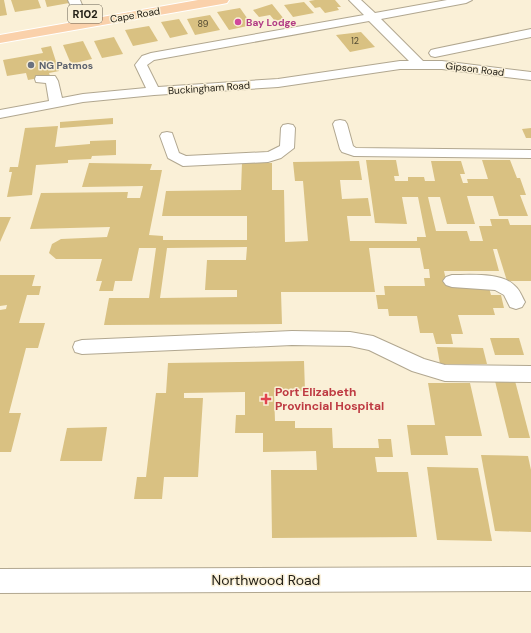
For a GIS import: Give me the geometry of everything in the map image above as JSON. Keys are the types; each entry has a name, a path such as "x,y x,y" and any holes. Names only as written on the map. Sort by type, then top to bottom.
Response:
{"main road":[{"name":"Cape Road","path":"0,28 171,0"},
{"name":"Cape Road","path":"0,39 222,0"}],"street":[{"path":"74,0 80,15"},
{"path":"355,0 418,64"},
{"path":"154,91 141,65 143,62 151,58 466,0"},
{"path":"435,53 531,33"},
{"name":"Gipson Road","path":"418,64 459,66 531,76"},
{"name":"Buckingham Road","path":"2,110 56,102 154,91 278,83 380,67 418,64"},
{"path":"41,79 50,79 52,81 56,102"},
{"path":"340,124 347,149 354,152 531,154"},
{"path":"168,136 173,156 183,161 268,157 276,155 288,148 288,128"},
{"path":"452,281 492,282 499,284 510,291 516,302"},
{"path":"82,347 157,342 292,338 350,339 373,343 419,366 445,372 531,374"},
{"name":"Northwood Road","path":"0,581 531,579"}],"building":[{"path":"0,0 4,0 7,15 0,16"},
{"path":"11,0 38,0 41,8 15,12"},
{"path":"45,0 68,0 69,3 47,7"},
{"path":"335,0 341,7 337,7 339,10 325,13 320,7 315,8 309,1"},
{"path":"304,2 314,13 293,17 284,5"},
{"path":"272,4 284,19 275,21 270,15 259,17 253,10"},
{"path":"240,8 252,25 229,30 217,12"},
{"path":"210,15 220,30 195,35 187,19"},
{"path":"179,19 188,34 170,38 161,22"},
{"path":"149,26 158,41 133,46 125,30"},
{"path":"361,32 375,47 350,52 336,35"},
{"path":"114,37 123,54 102,58 94,41"},
{"path":"83,41 92,59 71,64 63,45"},
{"name":"NG Patmos","path":"51,46 59,71 49,73 50,76 28,80 26,73 7,76 3,60 43,53 41,48"},
{"path":"113,118 113,124 60,128 60,122"},
{"path":"58,126 55,147 90,144 90,141 116,140 116,155 92,156 91,159 68,160 68,163 36,165 32,195 7,197 12,172 9,172 10,167 18,167 25,128"},
{"path":"531,128 531,138 526,138 522,129"},
{"path":"366,160 396,160 399,176 394,176 395,181 408,181 408,177 424,177 425,181 435,181 431,161 461,161 465,174 460,174 463,183 468,183 467,179 488,179 482,160 510,160 517,178 520,178 526,195 520,195 528,216 499,216 493,196 467,196 475,224 447,224 440,197 428,197 436,231 467,231 470,241 483,241 479,226 492,226 490,219 508,219 510,225 531,225 531,281 507,281 497,249 493,249 499,271 444,271 447,284 488,284 491,295 501,295 504,308 493,308 495,315 458,315 463,334 451,334 453,344 436,344 433,333 420,333 417,316 389,316 388,309 378,309 376,295 385,295 384,286 425,286 424,278 430,278 429,269 424,269 420,248 369,248 375,292 281,292 282,324 104,325 109,298 149,298 156,248 139,248 132,281 115,281 113,291 99,291 102,281 96,281 102,259 56,259 49,253 52,244 61,239 107,237 110,227 30,229 41,193 128,192 127,198 140,198 143,186 82,187 89,163 152,164 150,170 162,170 149,235 163,236 163,240 247,240 247,216 162,216 166,191 241,190 242,163 272,163 272,190 284,190 285,242 308,241 303,181 295,181 293,162 359,161 362,180 340,180 342,199 368,198 371,216 347,216 350,241 417,241 417,237 426,237 418,197 402,197 407,224 375,223","holes":["247,247 246,260 207,260 205,290 237,290 237,297 160,298 167,248"]},
{"path":"0,217 11,217 0,242"},
{"path":"0,275 35,275 32,286 41,286 39,295 27,295 19,323 45,323 38,348 26,348 9,413 21,413 11,452 0,452 0,310 6,309 7,305 0,306"},
{"path":"490,338 519,338 524,355 495,355"},
{"path":"437,347 483,348 487,364 440,364"},
{"path":"304,361 305,391 274,392 275,421 295,421 295,428 332,428 333,448 379,448 378,439 391,439 393,457 375,457 377,472 408,472 417,537 272,538 271,470 317,470 316,451 263,452 263,433 235,433 236,415 245,415 245,392 184,393 184,398 203,398 198,477 164,477 162,499 134,499 137,477 146,477 156,393 166,393 168,363"},
{"path":"494,377 514,377 530,438 509,438"},
{"path":"428,383 470,383 482,436 445,436 448,455 411,455 407,425 435,425"},
{"path":"107,427 102,461 60,461 67,428"},
{"path":"481,455 528,456 531,470 531,532 495,531"},
{"path":"427,467 478,468 492,541 437,540"}],"place":[{"name":"Bay Lodge","path":"238,22"},
{"name":"NG Patmos","path":"31,65"},
{"name":"Port Elizabeth Provincial Hospital","path":"266,399"}]}
